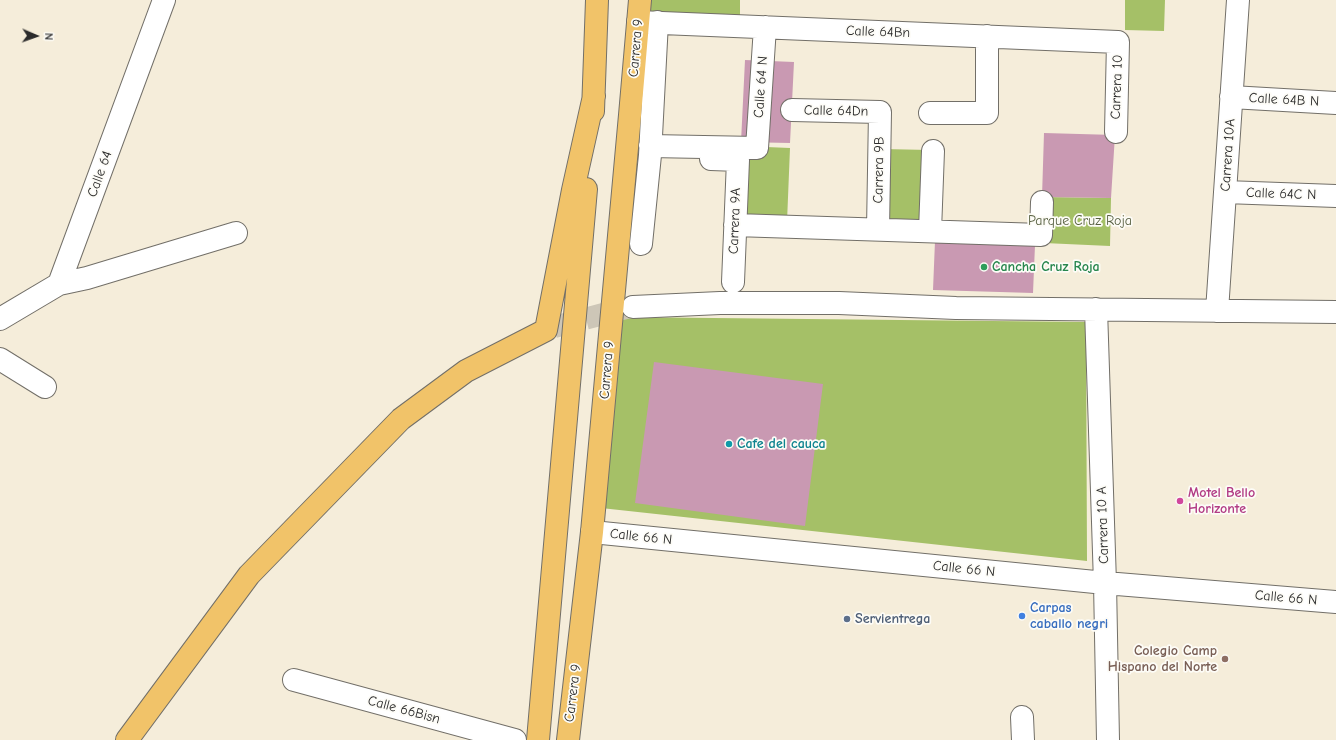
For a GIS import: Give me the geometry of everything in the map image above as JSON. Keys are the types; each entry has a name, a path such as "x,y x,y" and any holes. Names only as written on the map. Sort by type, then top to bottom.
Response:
{"main road":[{"path":"538,740 594,96 597,0"},
{"name":"Carrera 9","path":"568,740 592,532 629,131 648,22 640,0"},
{"path":"128,740 249,575 401,419 466,371 550,328 573,190 594,96"}],"street":[{"name":"Calle 64","path":"59,284 164,0"},
{"name":"Carrera 10A","path":"1218,310 1238,0"},
{"path":"641,244 650,151 648,22"},
{"name":"Calle 64Bn","path":"648,22 1118,42"},
{"name":"Calle 64 N","path":"650,151 757,148 765,27"},
{"path":"930,113 987,113 987,36"},
{"name":"Carrera 10","path":"1116,132 1118,42"},
{"name":"Calle 64B N","path":"1232,97 1336,103"},
{"name":"Calle 64Dn","path":"792,110 880,112"},
{"name":"Carrera 9B","path":"878,229 880,112"},
{"name":"Carrera 9A","path":"650,151 738,160 733,282"},
{"path":"930,232 933,151"},
{"name":"Calle 64C N","path":"1226,192 1336,196"},
{"path":"735,225 1041,235 1042,202"},
{"path":"0,319 59,284 87,278 236,234"},
{"path":"633,307 720,303 839,303 956,308 1336,312"},
{"name":"Carrera 10 A","path":"1096,309 1105,583 1108,740"},
{"path":"0,359 45,387"},
{"name":"Calle 66 N","path":"592,532 1105,583 1336,602"},
{"name":"Calle 66Bisn","path":"294,680 515,740"},
{"path":"1022,717 1023,740"}],"green space":[{"path":"646,0 740,0 740,19 645,17"},
{"path":"1125,0 1165,0 1164,31 1125,30"},
{"path":"742,146 790,148 787,222 739,221"},
{"path":"882,149 930,150 928,229 880,227"},
{"name":"Parque Cruz Roja","path":"1045,197 1111,198 1110,246 1044,243"},
{"path":"621,317 1086,322 1087,561 601,508"}],"building":[{"path":"745,60 794,62 790,143 741,142"},
{"path":"1044,133 1115,135 1111,198 1042,197"},
{"name":"Cancha Cruz Roja","path":"935,241 1035,245 1033,293 933,290"},
{"name":"Cafe del cauca","path":"654,362 823,384 805,526 635,503"}],"tunnel":[{"path":"554,327 630,307"}],"place":[{"name":"Cancha Cruz Roja","path":"984,267"},
{"name":"Cafe del cauca","path":"729,444"},
{"name":"Motel Bello Horizonte","path":"1180,501"},
{"name":"Carpas caballo negri","path":"1022,616"},
{"name":"Servientrega","path":"847,619"},
{"name":"Colegio Camp Hispano del Norte","path":"1225,659"}]}
